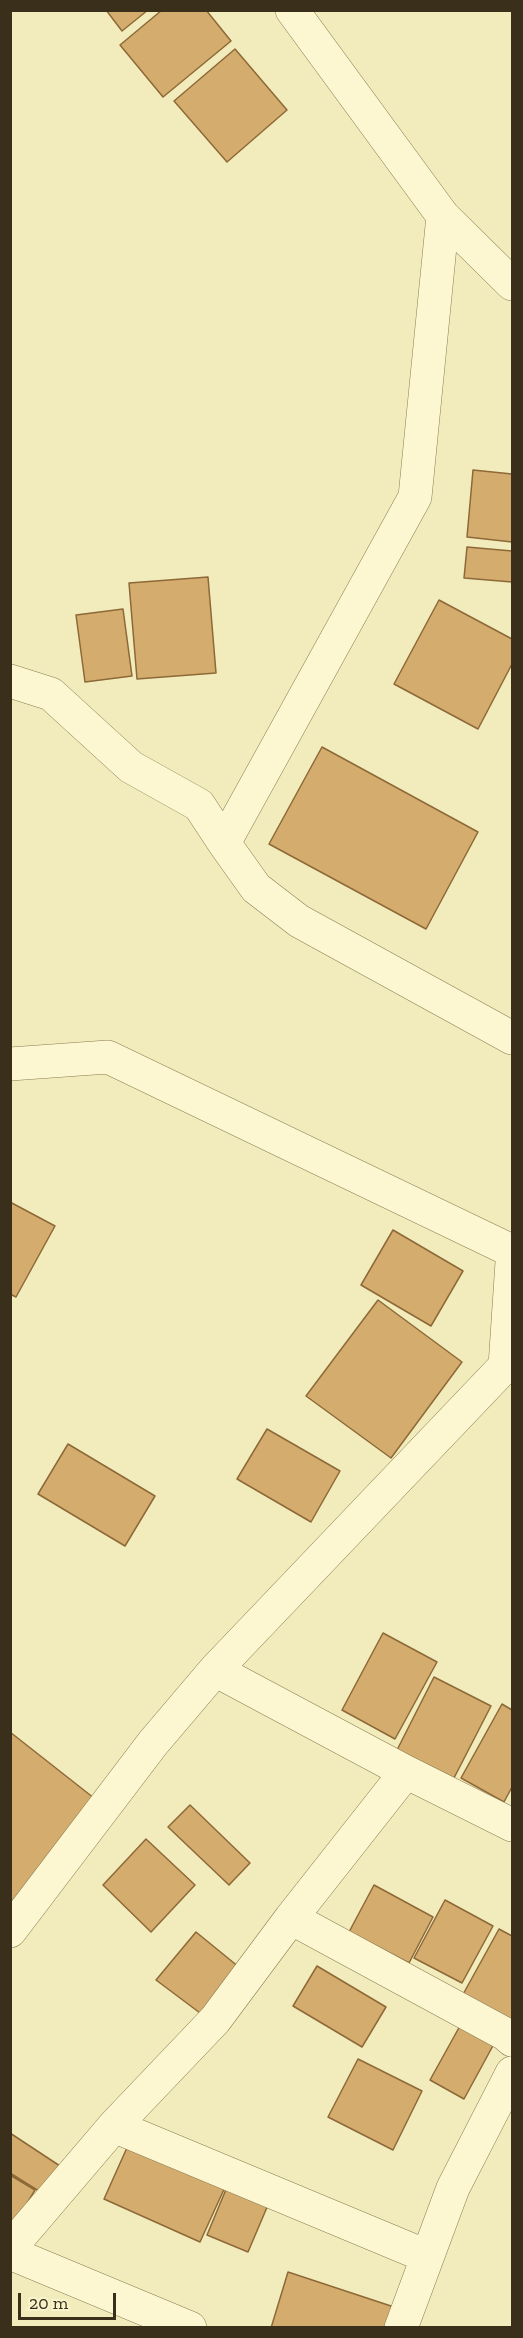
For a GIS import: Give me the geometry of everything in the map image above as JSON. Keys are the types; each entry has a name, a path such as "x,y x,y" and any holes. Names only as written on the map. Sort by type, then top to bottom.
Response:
{"street":[{"path":"292,10 443,216 513,284"},
{"path":"224,843 415,497 443,216"},
{"path":"10,681 51,694 131,767 199,805 256,888 299,921 513,1038"},
{"path":"10,1064 108,1057 513,1251"},
{"path":"10,1930 153,1743 215,1670 505,1366 513,1262"},
{"path":"215,1670 406,1772 513,1824"},
{"path":"10,2248 114,2126 215,2020 291,1918 406,1772"},
{"path":"291,1918 513,2040"},
{"path":"401,2328 453,2188 513,2073"},
{"path":"114,2126 426,2256"},
{"path":"10,2253 190,2328"}],"building":[{"path":"106,10 148,10 122,31"},
{"path":"162,10 206,10 231,41 163,97 120,45"},
{"path":"235,49 287,110 227,162 174,101"},
{"path":"473,470 512,474 512,542 467,537"},
{"path":"467,547 512,551 512,582 464,578"},
{"path":"208,577 216,673 137,679 129,583"},
{"path":"439,600 512,639 512,664 478,729 394,684"},
{"path":"123,609 132,676 85,682 76,615"},
{"path":"322,747 478,832 426,929 269,844"},
{"path":"10,1202 55,1226 16,1297 10,1294"},
{"path":"393,1230 463,1271 431,1326 361,1285"},
{"path":"378,1300 462,1362 391,1458 306,1396"},
{"path":"267,1429 340,1471 311,1522 237,1479"},
{"path":"68,1444 155,1496 125,1546 38,1494"},
{"path":"383,1633 437,1662 395,1739 342,1710"},
{"path":"434,1677 491,1706 454,1778 397,1750"},
{"path":"502,1704 512,1710 512,1787 504,1802 461,1778"},
{"path":"10,1732 99,1802 10,1913"},
{"path":"190,1805 250,1863 229,1885 168,1827"},
{"path":"146,1839 195,1885 151,1932 103,1885"},
{"path":"374,1885 433,1917 409,1963 349,1932"},
{"path":"445,1900 493,1926 462,1983 414,1958"},
{"path":"499,1929 512,1936 512,2025 461,1998"},
{"path":"196,1932 245,1972 204,2016 156,1980"},
{"path":"317,1966 386,2007 362,2047 293,2006"},
{"path":"461,2024 495,2042 464,2099 430,2080"},
{"path":"358,2059 422,2091 393,2150 328,2117"},
{"path":"10,2133 60,2166 42,2193 10,2173"},
{"path":"130,2141 226,2185 200,2242 104,2199"},
{"path":"10,2175 35,2190 10,2232"},
{"path":"227,2187 268,2205 248,2252 207,2235"},
{"path":"288,2272 394,2307 388,2328 271,2328"}]}
